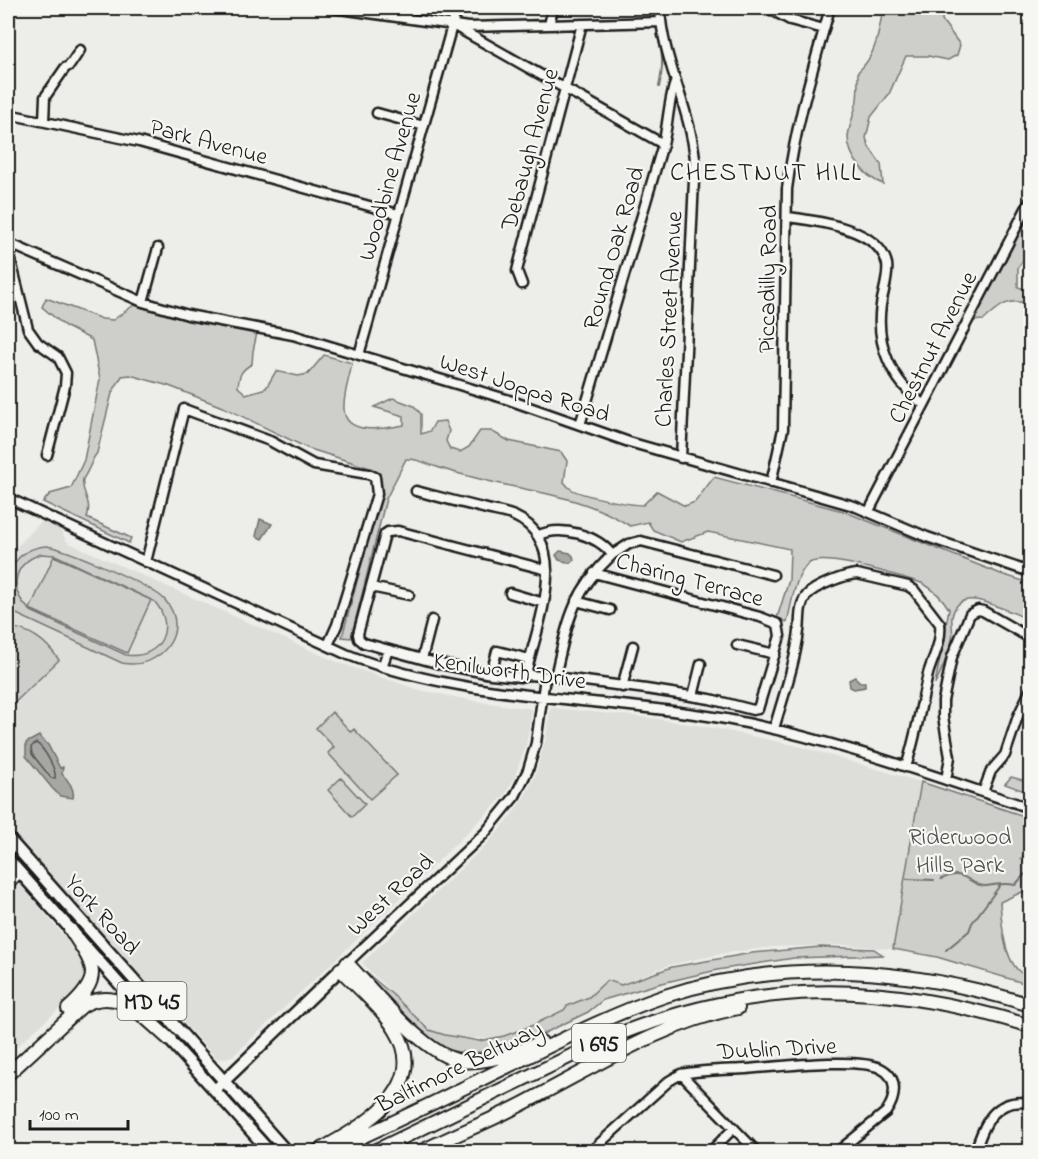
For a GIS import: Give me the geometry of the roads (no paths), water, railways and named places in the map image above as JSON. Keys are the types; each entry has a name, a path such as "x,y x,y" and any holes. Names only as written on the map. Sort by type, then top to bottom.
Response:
{"highway":[{"path":"8,1064 72,1006 89,986 92,967 70,929"},
{"path":"344,966 421,1041 441,1055 461,1061 475,1062 515,1052 597,1019 666,996"},
{"path":"316,1152 369,1120 392,1098 399,1089 403,1077 402,1048 395,1029 344,966"},
{"name":"Baltimore Beltway","path":"328,1152 569,1036 666,996 707,985 806,972 843,971 922,978 966,987 1030,1005"},
{"path":"420,1152 469,1130 641,1042 699,1018 780,999 843,992"},
{"name":"Baltimore Beltway","path":"373,1152 577,1053 636,1027 712,1005 779,994 843,992 920,998 962,1006 1030,1026"},
{"path":"8,1074 82,1006 96,1000 110,999 124,1002 170,1041"},
{"path":"439,1152 469,1130"}],"main road":[{"name":"York Road","path":"8,838 287,1152"},
{"name":"York Road","path":"8,858 266,1148"},
{"name":"West Road","path":"214,1090 344,966"},
{"path":"119,984 133,992 155,1016 167,1017"}],"street":[{"path":"333,8 468,27 661,22"},
{"name":"Woodbine Avenue","path":"359,355 457,8"},
{"path":"549,25 553,8"},
{"name":"Charles Street Avenue","path":"660,8 661,22 691,135 695,168 681,458"},
{"path":"768,8 790,20 824,29"},
{"name":"Piccadilly Road","path":"771,483 783,429 788,189 796,133 830,8"},
{"name":"Debaugh Avenue","path":"522,284 517,271 582,24"},
{"path":"452,26 470,34 663,144"},
{"path":"44,122 45,98 80,50"},
{"name":"Round Oak Road","path":"580,425 663,144 672,88 676,81"},
{"path":"377,113 424,126"},
{"name":"Park Avenue","path":"8,114 139,142 398,214"},
{"name":"Chestnut Avenue","path":"869,511 1030,201"},
{"path":"788,217 840,226 873,243 878,248 887,270 880,313 881,342 894,373 904,387 924,405"},
{"name":"West Joppa Road","path":"8,243 143,302 188,315 293,335 506,399 681,458 869,511 927,537 1030,572"},
{"path":"143,302 158,248"},
{"path":"8,249 28,329 38,343 58,357 66,374 47,455"},
{"path":"146,562 184,409 270,441 314,465 375,477 377,494 337,626 328,645"},
{"path":"416,491 513,515 528,524 539,535 547,570 547,586 529,659 528,675"},
{"name":"Kenilworth Drive","path":"8,498 328,645 382,667 469,688 660,709 774,729 906,767 1030,808"},
{"path":"547,570 393,531 385,534 358,634 359,639 364,643 388,650 491,674 555,677 693,696 753,710 758,709 774,654 737,645"},
{"path":"539,535 554,531 586,537 600,543 612,555"},
{"path":"555,677 576,601 594,573 612,555 629,544 641,541 773,575"},
{"name":"Charing Terrace","path":"594,573 775,622 780,627 780,631 774,654"},
{"path":"774,729 798,636 800,610 808,593 848,574 908,586 914,590 940,624 940,639 928,674 922,710 906,767"},
{"path":"371,587 409,595"},
{"path":"510,593 544,603"},
{"path":"576,601 610,610"},
{"path":"946,780 950,752 943,717 943,701 952,657 970,614 978,610 983,611 1030,638"},
{"path":"422,659 432,620"},
{"path":"622,687 633,646"},
{"path":"382,667 388,650"},
{"path":"491,674 496,651 529,659"},
{"path":"693,696 701,664"},
{"name":"West Road","path":"344,966 485,833 515,796 528,770 536,743 545,677"},
{"path":"983,792 991,771 1005,755 1018,716 1030,691"},
{"path":"724,719 728,703"},
{"path":"8,885 20,873"},
{"name":"Dublin Drive","path":"681,1074 806,1064 878,1067 889,1075 894,1099 886,1112 841,1150"},
{"path":"590,1152 669,1081 681,1074 757,1152"},
{"path":"975,1152 985,1122 996,1110 1011,1104 1030,1103"},
{"path":"710,1152 734,1128"}],"water":[{"path":"260,519 272,524 262,539 256,536"},
{"path":"560,551 570,553 574,560 570,563 559,560 556,555"},
{"path":"855,677 860,682 865,682 865,687 854,689 850,687 849,680"},
{"path":"39,736 48,745 60,768 63,767 62,774 71,785 73,798 60,796 26,756 26,743"}],"waterway":[{"path":"657,35 662,61 659,87"},
{"path":"941,879 959,875 982,886 1015,885 1025,874 1030,875"},
{"path":"907,879 934,880"},
{"path":"946,950 969,931 972,923 1001,884"}],"district":[{"name":"CHESTNUT HILL","path":"766,171"}],"park label":[{"name":"Riderwood Hills Park","path":"960,850"}]}
